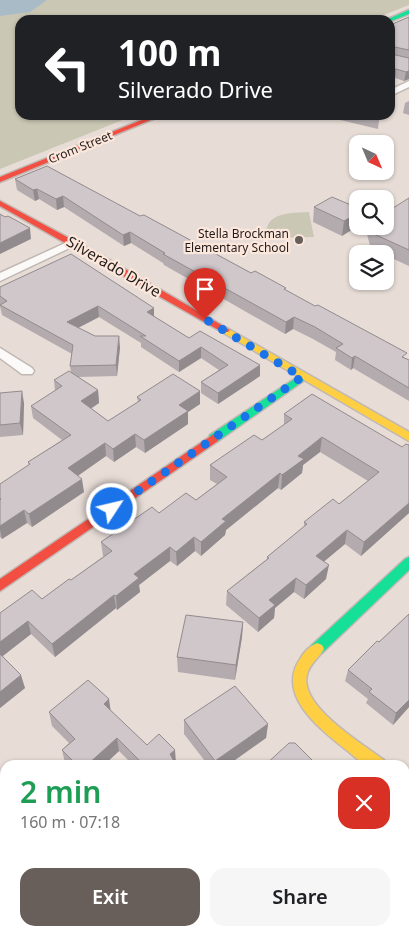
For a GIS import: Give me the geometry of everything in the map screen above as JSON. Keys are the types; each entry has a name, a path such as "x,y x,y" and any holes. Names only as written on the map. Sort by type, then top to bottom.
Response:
{"street":[{"path":"395,18 409,12"},
{"path":"395,91 409,84"},
{"name":"Crom Street","path":"0,180 148,120"},
{"name":"Silverado Drive","path":"0,203 74,242 302,377 409,437"},
{"path":"0,278 74,242"},
{"path":"0,352 27,371"},
{"path":"0,586 302,377"},
{"path":"373,760 320,719 303,696 299,685 300,674 307,659 409,562"}],"shaded area":[{"path":"0,0 409,0 409,5 384,15 15,15 15,120 122,120 0,169"},
{"path":"309,212 314,237 267,238 267,229 273,219 286,214"}],"water":[{"path":"0,0 47,0 30,12 0,16"}],"building":[{"path":"409,17 409,50 395,47 395,23"},
{"path":"395,55 409,58 409,71 396,69"},
{"path":"47,166 140,216 144,215 251,273 255,271 315,306 318,305 407,353 402,357 409,360 409,388 355,356 352,358 336,348 343,344 315,327 294,317 286,322 163,254 165,253 130,232 123,235 63,196 56,199 37,189 33,190 15,179"},
{"path":"332,197 349,204 349,218 344,221 314,207"},
{"path":"409,198 409,250 376,235 394,235 394,207"},
{"path":"0,214 5,217 8,216 30,228 0,243"},
{"path":"71,254 154,308 147,312 189,338 200,331 260,365 218,393 201,382 228,365 201,347 179,361 140,336 146,336 98,306 67,322 95,336 119,336 116,365 70,366 73,345 0,305 7,301 0,296 0,287"},
{"path":"69,371 98,390 81,401 108,421 141,400 137,397 173,374 200,391 179,405 188,411 144,440 135,434 113,449 105,443 68,468 82,479 29,514 24,510 0,526 0,484 30,464 28,462 71,435 31,406 62,386 54,380"},
{"path":"22,391 20,423 0,425 0,393"},
{"path":"312,394 402,447 406,444 409,445 409,503 364,542 347,530 316,556 329,565 306,585 296,578 269,600 275,605 259,618 227,591 269,558 267,557 307,524 304,522 333,499 339,504 379,472 322,437 298,456 304,459 282,475 280,473 222,519 226,521 201,542 194,537 176,552 170,547 134,574 139,578 116,596 114,595 52,644 28,621 0,642 0,613 32,590 42,599 69,579 71,580 112,551 101,542 152,507 159,513 186,493 196,500 227,477 210,465 254,435 262,440 292,419 284,414"},
{"path":"409,614 409,700 396,713 369,692 372,689 348,670 377,641 379,642"},
{"path":"186,615 243,622 236,665 177,657"},
{"path":"0,654 21,675 0,692"},
{"path":"88,680 109,699 104,704 147,745 159,734 175,750 170,754 173,760 139,760 117,738 93,760 72,760 62,750 75,739 49,712"},
{"path":"235,686 268,724 214,760 184,720"},
{"path":"289,743 295,743 312,760 270,760"}],"traffic: fast":[{"path":"395,18 409,12"},
{"path":"214,438 302,377"},
{"path":"317,649 409,562"}],"traffic: slow":[{"path":"225,330 409,437"},
{"path":"317,649 307,660 300,673 299,683 302,694 309,706 319,717 372,760"}],"traffic: jam":[{"path":"0,180 148,120"},
{"path":"0,203 225,330"},
{"path":"0,586 214,438"}],"place":[{"name":"Stella Brockman Elementary School","path":"299,240"}],"route":[{"path":"112,509 302,377 205,319"}]}
